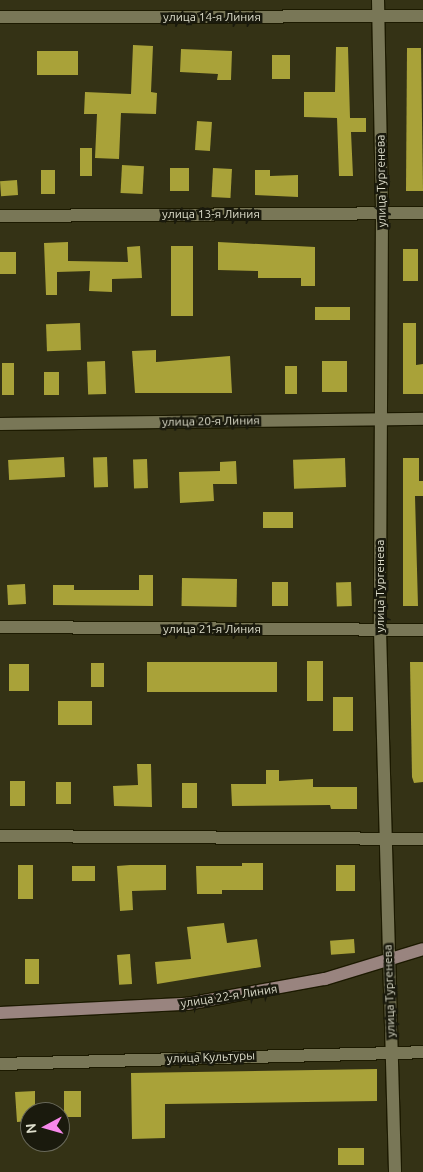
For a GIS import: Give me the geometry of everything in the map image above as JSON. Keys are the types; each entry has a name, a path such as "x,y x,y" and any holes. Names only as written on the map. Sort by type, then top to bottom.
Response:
{"main road":[{"name":"улица 22-я Линия","path":"0,1013 187,1004 325,979 423,949"}],"street":[{"name":"улица Тургенева","path":"378,0 382,213 380,630 395,1172"},
{"name":"улица 14-я Линия","path":"0,18 423,16"},
{"name":"улица 13-я Линия","path":"0,216 423,213"},
{"name":"улица 20-я Линия","path":"0,424 423,419"},
{"name":"улица 21-я Линия","path":"0,628 423,630"},
{"path":"0,836 423,839"},
{"name":"улица Культуры","path":"0,1064 423,1052"}],"building":[{"path":"133,45 153,46 151,92 157,93 156,114 121,113 119,159 95,158 97,114 84,114 85,92 131,94"},
{"path":"336,47 348,47 350,118 366,118 366,132 351,132 353,176 339,176 337,118 304,117 304,92 335,92"},
{"path":"407,48 421,48 423,191 406,191"},
{"path":"181,49 232,51 231,80 217,80 218,74 180,72"},
{"path":"37,51 78,51 78,75 37,75"},
{"path":"272,55 290,55 290,79 272,79"},
{"path":"197,121 212,122 210,151 195,150"},
{"path":"80,148 92,148 92,176 80,176"},
{"path":"122,165 144,166 143,194 121,193"},
{"path":"170,168 189,168 189,191 170,191"},
{"path":"213,168 232,169 230,198 211,197"},
{"path":"41,170 55,170 55,194 41,194"},
{"path":"255,170 270,170 270,176 298,175 298,197 255,195"},
{"path":"17,180 18,195 1,196 0,181"},
{"path":"68,242 68,261 128,262 127,247 140,246 142,278 112,279 112,292 89,291 90,271 57,272 57,295 46,295 44,243"},
{"path":"218,242 315,247 315,286 301,286 301,278 258,278 258,271 218,270"},
{"path":"171,246 193,246 193,316 171,316"},
{"path":"403,249 418,249 418,281 403,281"},
{"path":"0,252 16,252 16,274 0,274"},
{"path":"315,307 350,307 350,320 315,320"},
{"path":"80,323 81,350 47,351 46,324"},
{"path":"403,323 416,323 416,365 423,364 423,394 403,394"},
{"path":"156,350 156,362 230,356 232,393 135,393 132,351"},
{"path":"105,361 106,394 88,395 87,362"},
{"path":"322,361 347,361 347,392 322,392"},
{"path":"2,363 14,363 14,395 2,395"},
{"path":"285,366 297,366 297,394 285,394"},
{"path":"44,372 59,372 59,395 44,395"},
{"path":"64,457 65,477 9,480 8,460"},
{"path":"93,457 107,457 108,487 94,487"},
{"path":"345,458 346,487 294,489 293,460"},
{"path":"403,458 419,458 419,481 423,481 423,496 415,496 418,606 403,606"},
{"path":"133,459 147,459 148,488 134,488"},
{"path":"236,461 237,484 213,484 214,501 180,503 179,472 220,471 220,462"},
{"path":"263,512 293,512 293,528 263,528"},
{"path":"139,575 153,575 153,606 53,605 53,585 74,585 74,590 139,590"},
{"path":"182,578 237,579 237,607 182,606"},
{"path":"272,582 288,582 288,606 272,606"},
{"path":"351,582 352,606 337,607 336,583"},
{"path":"25,584 26,604 8,605 7,585"},
{"path":"307,661 323,661 323,701 307,701"},
{"path":"147,662 277,662 277,692 147,692"},
{"path":"410,662 423,662 423,782 414,783 412,777"},
{"path":"91,663 104,663 104,687 91,687"},
{"path":"9,664 29,664 29,691 9,691"},
{"path":"333,697 353,697 353,731 333,731"},
{"path":"58,701 92,701 92,725 58,725"},
{"path":"137,764 151,764 152,807 114,806 113,786 138,785"},
{"path":"266,770 279,770 279,781 313,779 313,787 357,787 357,809 331,809 330,805 232,806 231,784 266,784"},
{"path":"10,781 25,781 25,806 10,806"},
{"path":"56,782 71,782 71,804 56,804"},
{"path":"182,783 197,783 197,808 182,808"},
{"path":"242,863 263,863 263,890 222,890 222,894 197,894 196,866 242,866"},
{"path":"18,865 33,865 33,899 18,899"},
{"path":"166,865 166,890 132,891 133,910 120,911 117,866"},
{"path":"336,865 355,865 355,891 336,891"},
{"path":"72,866 95,866 95,881 72,881"},
{"path":"224,923 227,943 257,939 261,967 157,984 155,962 191,959 187,927"},
{"path":"354,939 355,953 331,955 330,941"},
{"path":"130,954 132,984 119,985 117,955"},
{"path":"25,959 39,959 39,984 25,984"},
{"path":"377,1069 377,1101 165,1104 165,1138 132,1139 131,1073"},
{"path":"35,1091 35,1102 20,1102 20,1122 17,1122 15,1092"},
{"path":"64,1091 81,1091 81,1117 70,1117 70,1102 64,1102"},
{"path":"338,1148 364,1148 364,1165 338,1165"}]}
